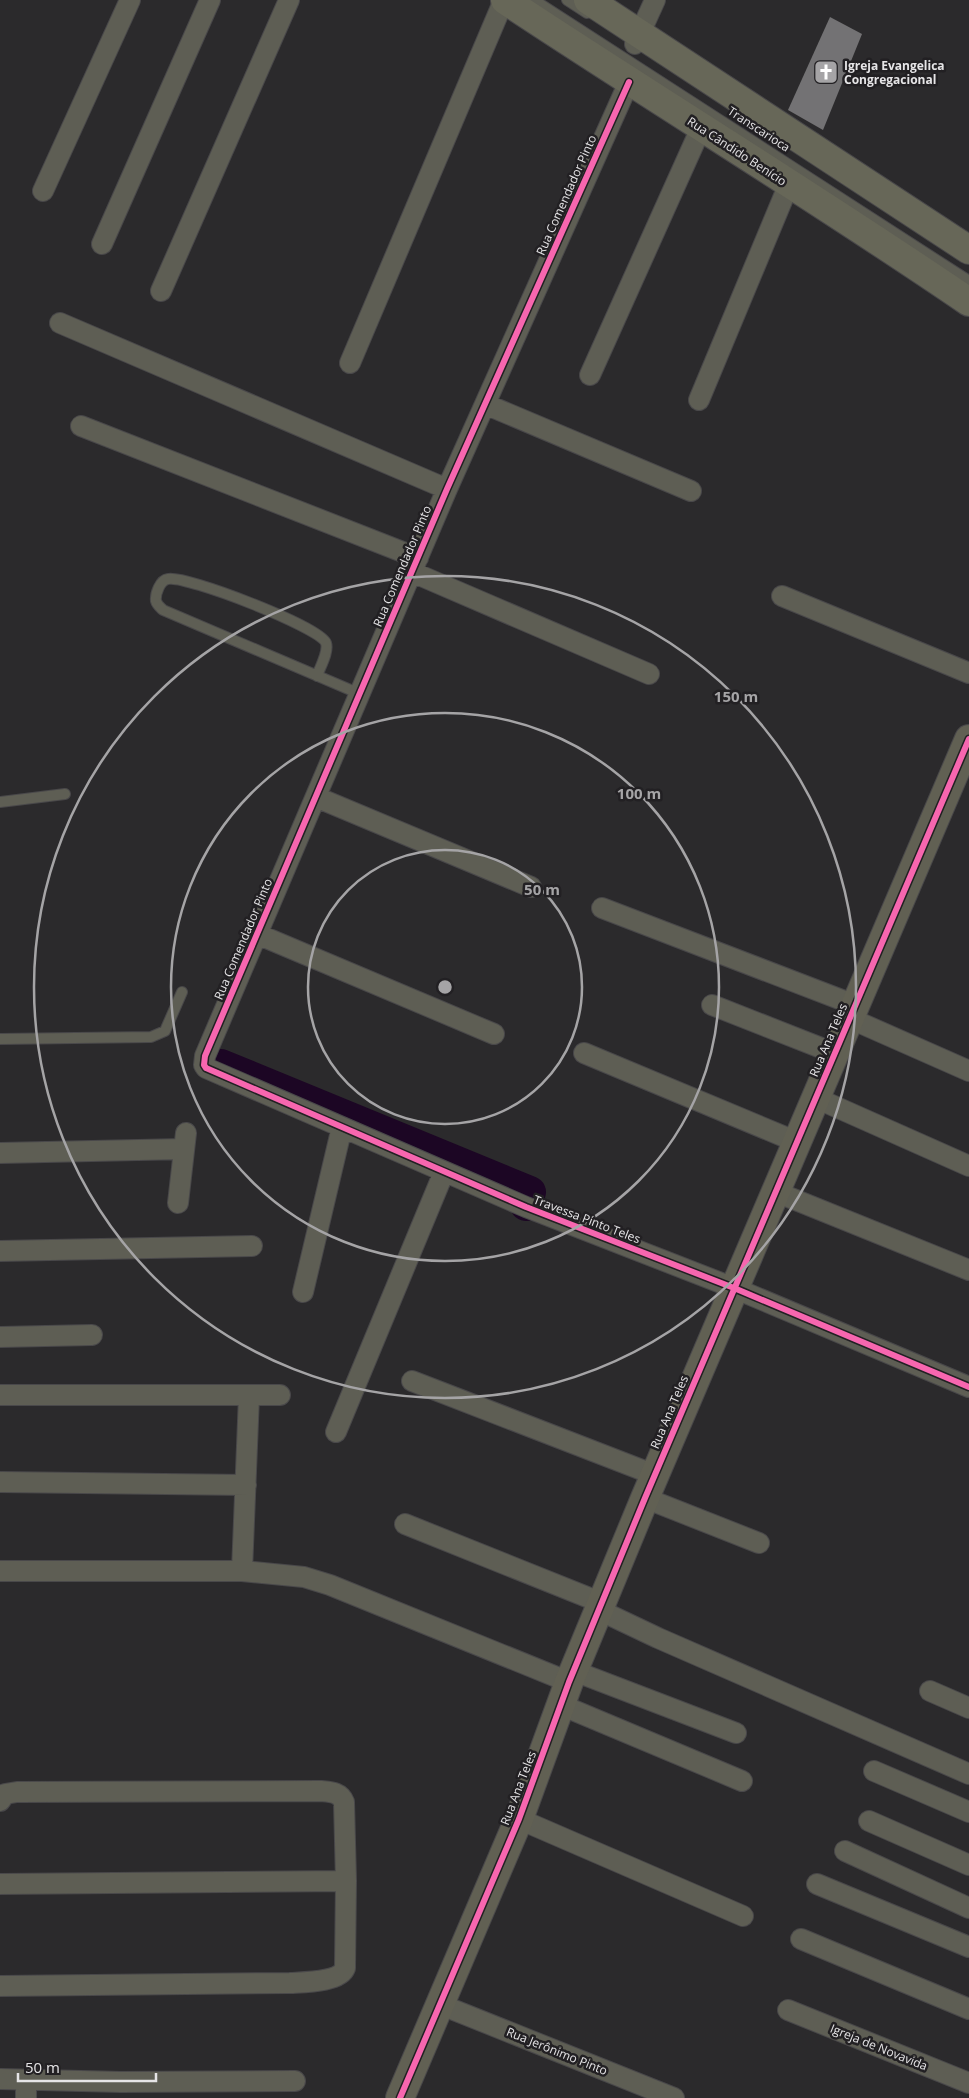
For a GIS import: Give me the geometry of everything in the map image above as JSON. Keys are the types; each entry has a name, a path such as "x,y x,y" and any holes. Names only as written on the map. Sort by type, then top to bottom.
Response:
{"main road":[{"name":"Rua Cândido Benício","path":"505,0 969,302"},
{"path":"594,10 637,42 965,254"}],"street":[{"path":"43,191 130,0"},
{"path":"102,244 210,0"},
{"path":"161,291 288,0"},
{"path":"350,363 505,0"},
{"path":"637,42 655,0"},
{"name":"Rua Comendador Pinto","path":"204,1062 447,489 629,82"},
{"path":"590,375 701,128"},
{"path":"699,400 789,184"},
{"path":"60,323 447,489"},
{"path":"485,404 691,491"},
{"path":"81,426 415,565 649,674"},
{"path":"782,596 969,674"},
{"name":"Rua Ana Teles","path":"400,2098 519,1819 568,1686 650,1486 969,739"},
{"path":"316,797 531,887"},
{"path":"602,908 852,1012 969,1071"},
{"path":"257,934 494,1034"},
{"path":"712,1005 834,1053"},
{"path":"584,1053 797,1142"},
{"name":"Travessa Pinto Teles","path":"204,1062 206,1068 526,1207 734,1288 969,1387"},
{"path":"816,1098 969,1166"},
{"path":"303,1292 342,1127"},
{"path":"0,1153 185,1141 178,1203"},
{"path":"336,1432 444,1172"},
{"path":"776,1192 969,1270"},
{"path":"0,1251 252,1246"},
{"path":"0,1336 92,1335"},
{"path":"412,1381 650,1486 759,1543"},
{"path":"0,1395 280,1395"},
{"path":"242,1571 249,1396"},
{"path":"0,1482 246,1485"},
{"path":"405,1524 600,1606 658,1638 969,1774"},
{"path":"0,1571 242,1571 304,1577 330,1585 568,1686 742,1781"},
{"path":"568,1686 736,1733"},
{"path":"930,1690 969,1708"},
{"path":"874,1771 969,1812"},
{"path":"0,1800 5,1794 17,1792 321,1791 334,1793 339,1795 344,1802 346,1881 345,1968 340,1975 331,1979 290,1983 0,1986"},
{"path":"519,1819 743,1916"},
{"path":"869,1821 969,1865"},
{"path":"844,1851 969,1908"},
{"path":"0,1884 346,1881"},
{"path":"817,1884 969,1947"},
{"path":"801,1940 969,2009"},
{"name":"Rua Jerônimo Pinto","path":"439,2004 642,2092 674,2098"},
{"name":"Igreja de Novavida","path":"788,2010 969,2083"},
{"path":"0,2079 26,2089 120,2090 213,2089 296,2081"}],"lane":[{"name":"Transcarioca","path":"534,0 969,281"},
{"path":"566,0 594,10"},
{"name":"Transcarioca","path":"703,88 965,254"},
{"path":"317,676 327,647 324,639 314,632 252,603 192,581 171,578 161,583 156,598 163,610 317,676 360,694"},
{"path":"0,802 66,794"},
{"path":"0,1039 151,1037 165,1031 182,992"}],"building":[{"name":"Igreja Evangelica Congregacional","path":"830,17 862,34 823,130 788,110"}],"waterway":[{"path":"221,1065 530,1192 526,1205"}],"cycle path":[{"path":"629,82 447,489 205,1056 204,1065 206,1068 526,1207 734,1288 969,1387"},
{"path":"400,2098 519,1819 569,1682 645,1498 969,739"}],"place":[{"name":"Igreja Evangelica Congregacional","path":"826,72"}]}
